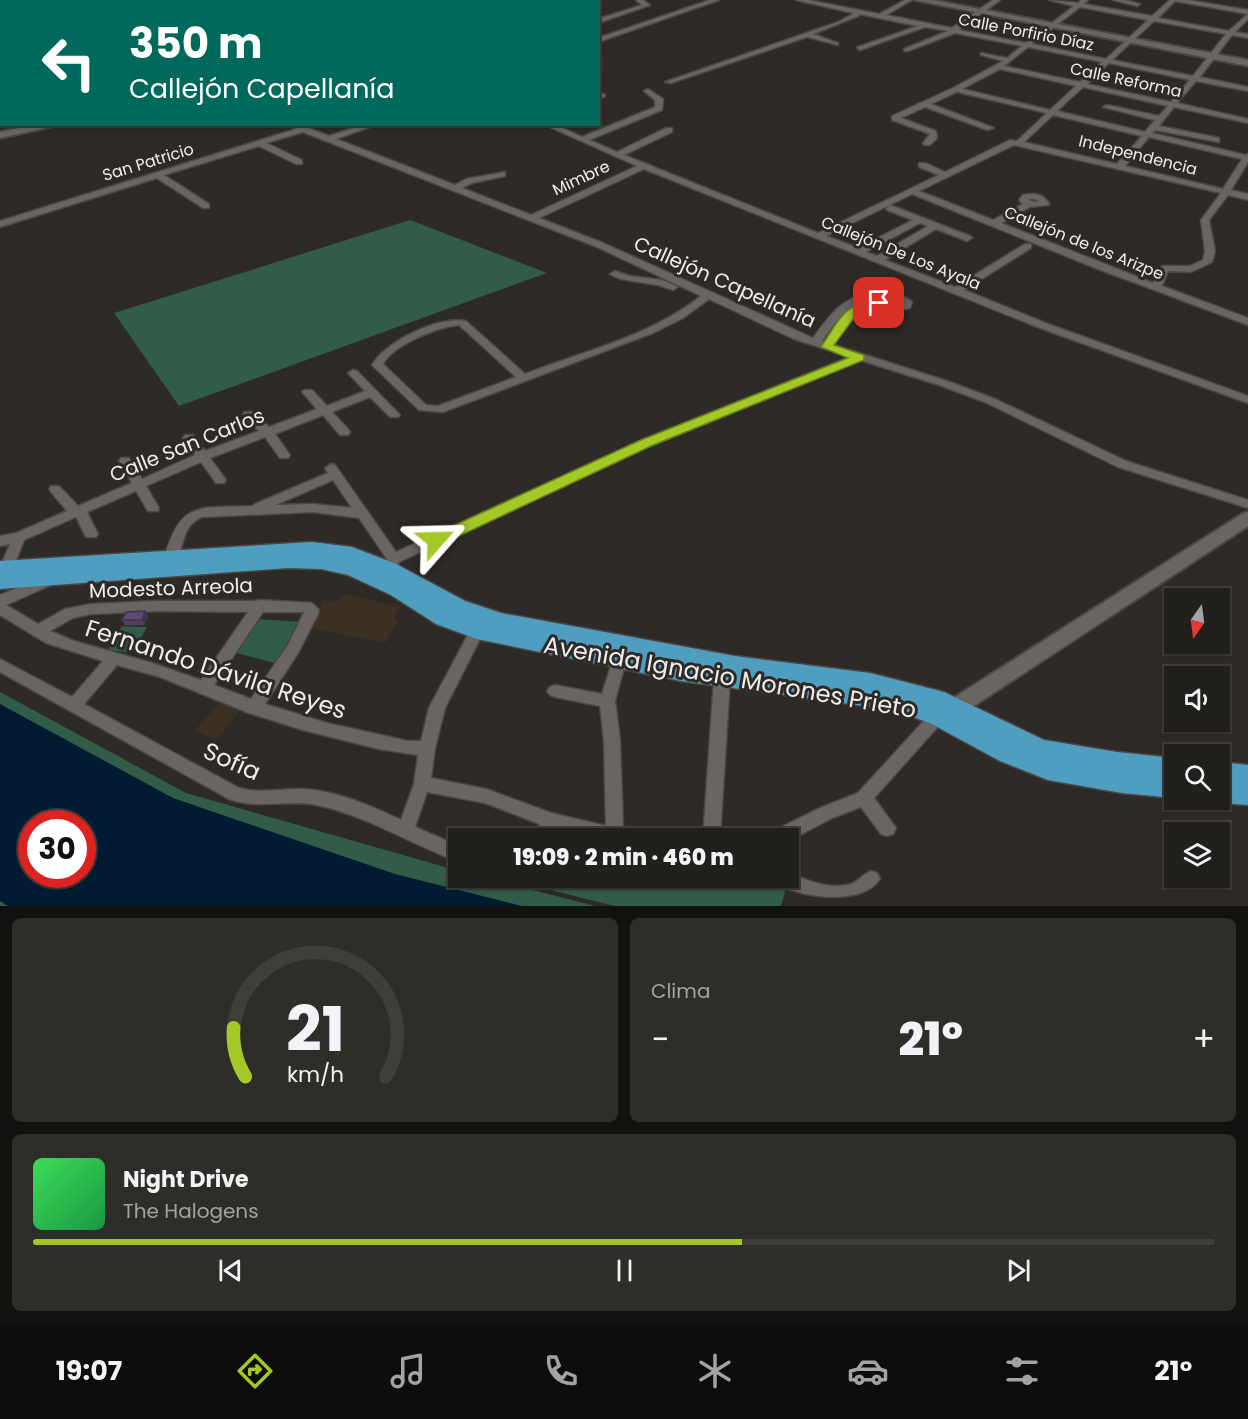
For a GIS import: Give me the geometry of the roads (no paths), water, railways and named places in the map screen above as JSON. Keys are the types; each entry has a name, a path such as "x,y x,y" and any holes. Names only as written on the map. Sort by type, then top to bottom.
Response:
{"main road":[{"path":"919,0 1248,61"},
{"path":"933,0 982,11"},
{"path":"0,135 47,126"},
{"path":"947,712 1248,518"},
{"name":"Avenida Ignacio Morones Prieto","path":"1,590 172,555 327,550 392,564 458,607 500,621 735,665 870,682 936,699 947,712 1009,754 1048,769 1122,782 1164,786"},
{"name":"Avenida Ignacio Morones Prieto","path":"1,590 55,578 288,561 321,562 353,569 377,579 444,618 477,631 722,679 892,701 947,712 1041,750 1101,761 1164,768"},
{"path":"1230,774 1248,776"},
{"path":"1230,793 1248,794"}],"street":[{"path":"639,0 647,6 644,13"},
{"path":"600,39 716,0"},
{"name":"Calle Porfirio Díaz","path":"799,0 816,1 924,26 1248,89"},
{"path":"880,16 909,0"},
{"path":"906,50 953,31 997,0"},
{"path":"1052,0 1082,2 1248,36"},
{"path":"1116,0 1137,4"},
{"path":"818,236 1011,142 1020,141 1175,0 1247,18"},
{"path":"927,142 934,136 933,133 895,118 999,67 1082,2"},
{"path":"600,12 613,16"},
{"path":"669,82 848,19 856,15 856,12"},
{"path":"600,20 613,16 644,13 660,20"},
{"path":"903,21 916,13"},
{"path":"1120,166 1231,32 1247,18"},
{"path":"860,48 924,26"},
{"path":"600,34 624,42"},
{"path":"805,34 836,44"},
{"path":"983,54 1007,60"},
{"name":"Calle Reforma","path":"999,67 1248,120"},
{"path":"956,90 1248,157 1205,220 1210,251 1207,262 1198,267 1165,268 1156,288"},
{"path":"581,140 659,108 659,99 648,91"},
{"path":"924,104 990,128"},
{"path":"1107,107 1161,119"},
{"name":"Callejón Capellanía","path":"296,126 600,245 704,298 815,343 928,378 991,401 1122,464 1248,504"},
{"path":"329,139 369,126"},
{"name":"Callejón De Los Ayala","path":"550,126 644,166 1105,350 1248,400"},
{"path":"1154,127 1216,140"},
{"name":"San Patricio","path":"0,224 304,129"},
{"path":"617,155 669,130"},
{"name":"Independencia","path":"1020,141 1248,197"},
{"path":"259,143 299,162"},
{"path":"1128,157 1172,168"},
{"path":"922,165 944,174"},
{"name":"Mimbre","path":"532,218 644,166"},
{"path":"456,188 469,180 502,174"},
{"path":"158,175 206,206"},
{"name":"Callejón de los Arizpe","path":"910,190 1248,322"},
{"path":"995,223 1029,204"},
{"path":"890,208 967,238"},
{"path":"858,252 919,220"},
{"path":"878,260 935,226"},
{"path":"956,291 1028,246"},
{"path":"615,274 632,281 661,281 704,298"},
{"path":"815,343 832,329 859,306 879,303 900,307 906,306 907,302 900,298 890,297 856,298 846,304 832,329 827,347"},
{"path":"524,378 462,323 457,322 399,343 380,357 377,364 423,408 439,410 673,322 704,298"},
{"path":"253,509 333,472 363,514 392,564 646,443 859,357"},
{"path":"353,373 394,415"},
{"path":"308,392 344,432"},
{"name":"Calle San Carlos","path":"0,541 19,537 202,457 371,393"},
{"path":"249,414 285,455"},
{"path":"189,438 220,480"},
{"path":"124,461 153,508"},
{"path":"55,489 76,512 82,515 91,534"},
{"path":"172,555 180,526 201,513 313,508 363,514"},
{"path":"1,590 19,537"},
{"name":"Fernando Dávila Reyes","path":"1,590 38,631 58,642 144,666 254,708 312,727 411,749 427,748"},
{"path":"203,689 260,605"},
{"name":"Modesto Arreola","path":"38,631 70,614 91,609 260,605 302,605 310,608 311,614 293,649 254,708"},
{"path":"405,831 422,784 427,748 440,702 477,631"},
{"path":"74,705 113,659"},
{"path":"619,660 607,701 619,828"},
{"name":"Sofía","path":"0,665 245,798 270,800 301,795 315,797 367,814 448,849"},
{"path":"712,828 722,679"},
{"path":"555,691 607,701"},
{"path":"797,828 864,798 947,712"},
{"path":"422,784 486,796 551,821 581,828"},
{"path":"864,798 887,828"},
{"path":"547,828 551,821"},
{"path":"799,885 833,893 856,891 871,879"}],"water":[{"path":"0,704 173,798 395,874 522,906 8,906 0,901"}]}
